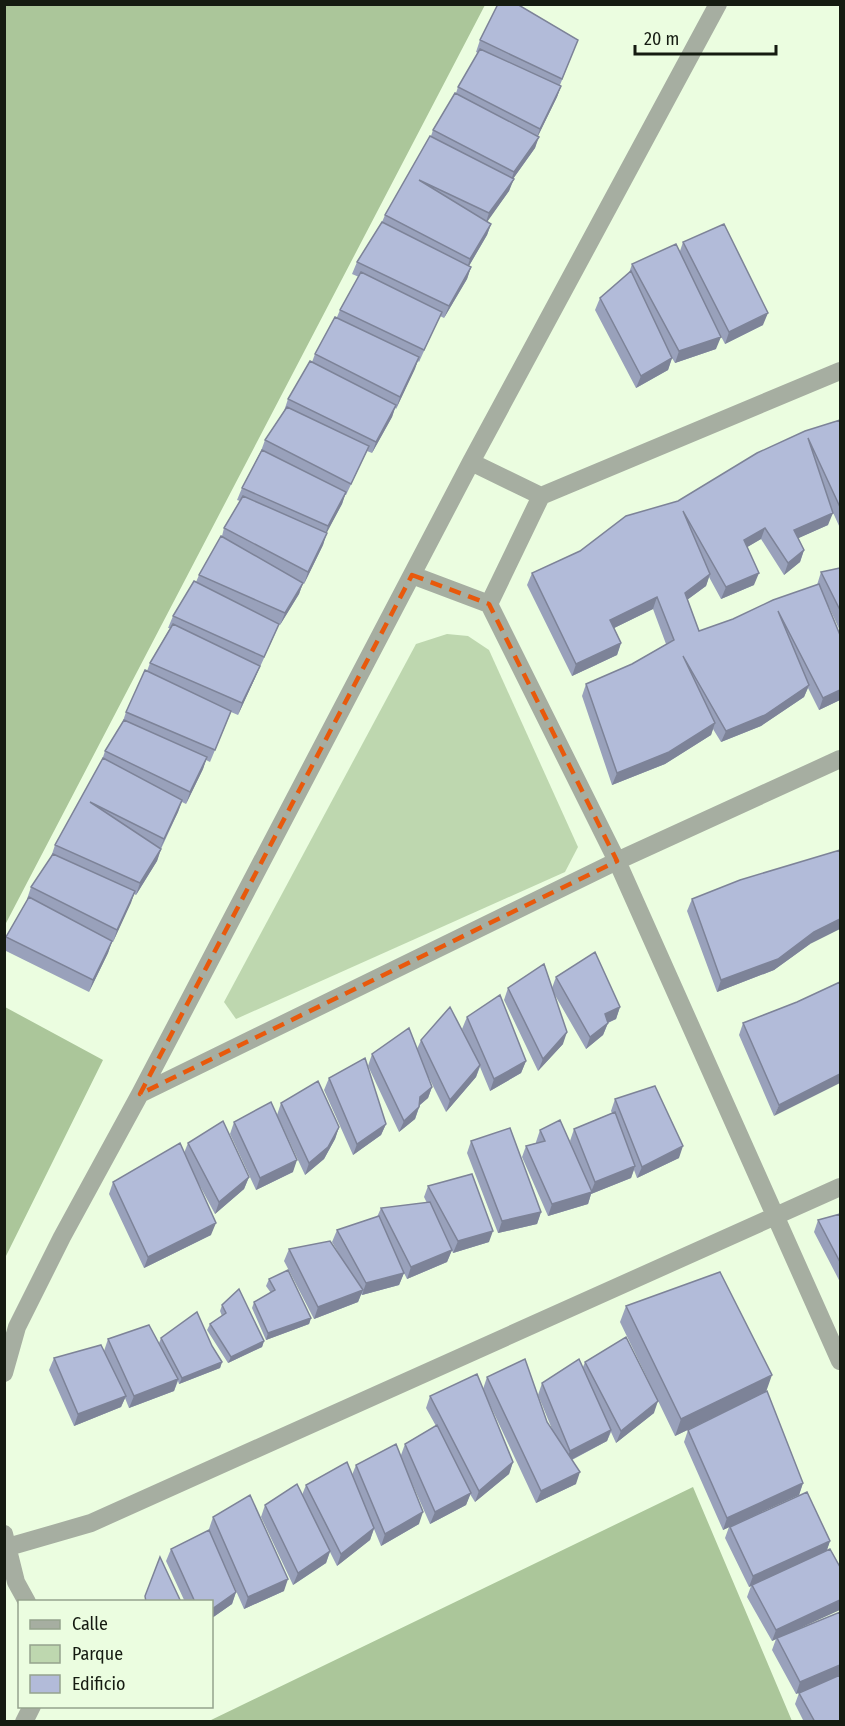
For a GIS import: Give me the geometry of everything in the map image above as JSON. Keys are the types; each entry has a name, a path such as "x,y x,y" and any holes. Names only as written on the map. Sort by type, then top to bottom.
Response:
{"street":[{"path":"4,1373 17,1327 62,1237 140,1094 471,462 718,4"},
{"path":"489,604 540,496 840,371"},
{"path":"471,462 540,496"},
{"path":"412,575 489,604 617,861 840,1361"},
{"path":"140,1094 617,861 840,759"},
{"path":"25,1600 10,1587 6,1541 91,1523 840,1187"},
{"path":"24,1722 31,1708"}],"highlighted area":[{"path":"412,575 489,604 617,861 140,1094"}],"green space":[{"path":"4,5 485,5 5,925"},
{"path":"447,634 468,636 489,650 578,847 565,872 236,1019 224,1002 416,644"},
{"path":"5,1007 103,1060 5,1258"},
{"path":"693,1487 792,1721 209,1721"}],"building":[{"path":"498,4 517,4 578,40 562,79 480,40"},
{"path":"480,49 561,86 540,129 458,87"},
{"path":"455,93 539,137 514,172 433,130"},
{"path":"430,136 514,179 489,213 419,180 491,224 470,259 385,215"},
{"path":"382,222 471,267 449,306 357,262"},
{"path":"724,224 768,313 729,332 683,242"},
{"path":"676,244 721,337 679,351 632,264"},
{"path":"631,271 672,358 641,376 600,298"},
{"path":"361,272 442,312 424,350 340,310"},
{"path":"335,317 419,357 400,397 315,354"},
{"path":"310,361 396,405 376,442 288,399"},
{"path":"287,407 369,446 351,484 265,440"},
{"path":"840,420 840,507 808,438 833,513 794,530 804,550 788,563 765,528 744,540 759,573 726,587 683,511 710,574 685,593 699,631 733,619 773,600 819,584 840,635 840,690 823,698 778,611 809,685 765,715 726,731 683,656 715,723 669,752 617,773 586,684 632,664 674,640 657,597 610,620 621,643 576,664 532,573 580,551 626,516 678,501 757,453 805,431"},
{"path":"262,450 346,492 328,526 242,488"},
{"path":"243,496 327,533 308,572 224,528"},
{"path":"221,536 303,583 285,613 199,575"},
{"path":"840,568 840,610 821,572"},
{"path":"194,581 279,624 264,657 173,616"},
{"path":"173,624 260,666 242,703 150,663"},
{"path":"145,670 231,711 215,750 126,712"},
{"path":"124,720 207,757 190,792 105,751"},
{"path":"103,758 182,800 164,839 90,802 161,849 140,883 55,845"},
{"path":"840,850 840,919 814,932 778,959 721,980 692,899 740,880"},
{"path":"53,854 135,891 117,930 31,887"},
{"path":"29,897 112,941 93,980 6,937"},
{"path":"595,952 620,1007 605,1014 608,1023 590,1037 556,977"},
{"path":"544,964 567,1032 543,1059 508,988"},
{"path":"840,982 840,1074 779,1105 743,1023"},
{"path":"500,995 526,1061 494,1079 467,1017"},
{"path":"450,1007 480,1065 450,1100 421,1040"},
{"path":"409,1028 432,1087 420,1097 419,1107 404,1121 372,1054"},
{"path":"365,1058 386,1124 357,1144 329,1078"},
{"path":"318,1081 339,1127 328,1147 309,1163 281,1103"},
{"path":"655,1086 683,1146 642,1167 615,1099"},
{"path":"271,1102 297,1160 260,1178 234,1122"},
{"path":"615,1112 635,1166 595,1182 574,1129"},
{"path":"560,1120 592,1192 552,1204 526,1146 545,1141 540,1130"},
{"path":"223,1121 249,1177 219,1202 188,1143"},
{"path":"510,1128 541,1212 502,1221 471,1141"},
{"path":"180,1143 216,1223 148,1257 113,1182"},
{"path":"472,1174 493,1231 458,1241 428,1186"},
{"path":"430,1202 452,1250 411,1267 381,1208"},
{"path":"840,1214 840,1262 818,1220"},
{"path":"379,1216 404,1273 366,1283 337,1230"},
{"path":"330,1241 363,1290 318,1307 289,1249"},
{"path":"288,1270 311,1318 268,1333 254,1302 275,1290 269,1279"},
{"path":"720,1272 772,1375 681,1419 626,1306"},
{"path":"239,1289 264,1341 231,1357 210,1324 226,1313 222,1305"},
{"path":"197,1312 222,1362 182,1378 161,1338"},
{"path":"149,1325 178,1379 134,1396 108,1339"},
{"path":"626,1337 658,1401 621,1431 585,1362"},
{"path":"101,1345 126,1396 78,1414 54,1358"},
{"path":"525,1359 547,1422 580,1472 541,1491 487,1377"},
{"path":"579,1359 611,1430 570,1451 542,1383"},
{"path":"477,1374 513,1462 479,1491 430,1396"},
{"path":"767,1391 803,1483 727,1518 688,1430"},
{"path":"437,1425 471,1493 435,1512 405,1444"},
{"path":"396,1444 423,1512 385,1534 356,1465"},
{"path":"347,1462 374,1528 341,1554 306,1485"},
{"path":"297,1484 330,1551 298,1573 265,1505"},
{"path":"807,1492 830,1541 753,1576 730,1527"},
{"path":"250,1495 288,1579 248,1597 213,1517"},
{"path":"209,1530 236,1592 213,1608 213,1600 194,1600 171,1549"},
{"path":"830,1549 840,1567 840,1600 776,1630 752,1585"},
{"path":"160,1557 180,1600 146,1600 145,1596"},
{"path":"840,1612 840,1665 800,1682 777,1638"},
{"path":"840,1675 840,1722 815,1722 799,1693"}]}
